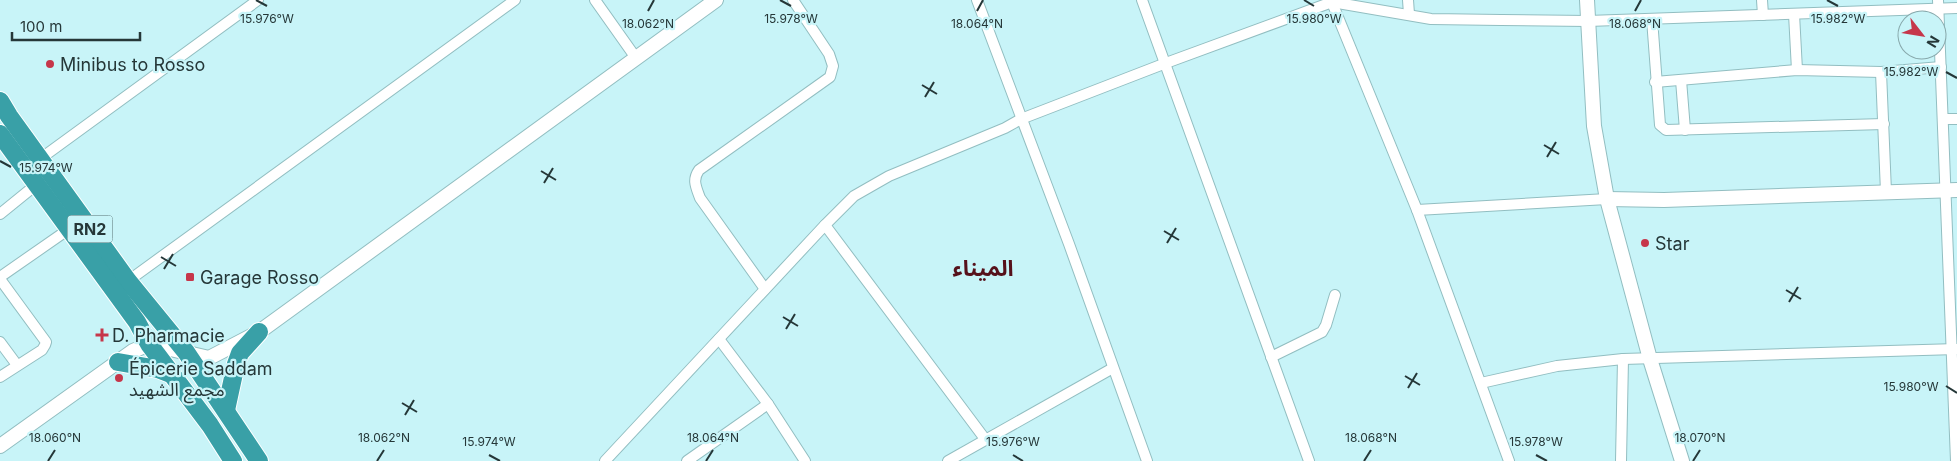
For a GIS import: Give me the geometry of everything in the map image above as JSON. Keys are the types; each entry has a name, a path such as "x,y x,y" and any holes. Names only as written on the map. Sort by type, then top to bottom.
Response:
{"highway":[{"name":"RN2","path":"0,100 128,281 186,352 259,461"},
{"name":"RN2","path":"0,134 137,322 149,344 210,425 233,461"},
{"path":"226,410 240,353 259,332"},
{"path":"118,362 158,369 171,374"}],"main road":[{"path":"0,446 133,351 149,344 209,358 259,332 716,0"},
{"path":"1587,0 1594,126 1607,199 1650,359 1682,461"},
{"path":"1607,199 1664,200 1951,190"}],"street":[{"path":"40,159 258,0"},
{"path":"128,281 515,0"},
{"path":"595,0 636,58"},
{"path":"765,289 700,198 695,184 695,177 699,170 830,77 833,66 829,54 793,0"},
{"path":"976,0 1069,244 1147,461"},
{"path":"1142,0 1309,461"},
{"path":"1408,0 1409,14"},
{"path":"1762,0 1763,15"},
{"path":"1880,0 1880,12"},
{"path":"1332,1 1417,210 1508,461"},
{"path":"605,461 854,196 889,176 1006,128 1022,119 1332,1 1374,4 1431,19 1588,21 1880,12 1938,5 1957,8"},
{"path":"1938,5 1943,119 1951,190 1956,461"},
{"path":"1794,14 1797,70"},
{"path":"1652,19 1655,82 1660,125 1666,130 1884,124"},
{"path":"1655,82 1797,70 1881,72 1941,67"},
{"path":"1881,72 1886,192"},
{"path":"1680,80 1685,130"},
{"path":"1943,119 1957,119"},
{"path":"0,214 37,184"},
{"path":"1417,210 1607,199"},
{"path":"825,225 984,439"},
{"path":"0,377 42,350 46,346 46,342 0,278 69,229"},
{"path":"1272,357 1322,332 1335,295"},
{"path":"719,339 768,404 805,461"},
{"path":"0,342 17,365"},
{"path":"1481,383 1556,366 1623,358 1650,359 1954,349"},
{"path":"1621,461 1623,358"},
{"path":"948,461 984,439 1114,368"},
{"path":"687,461 768,404"}],"place":[{"name":"Minibus to Rosso","path":"50,64"},
{"name":"Star","path":"1645,243"},
{"name":"Garage Rosso","path":"190,277"},
{"name":"D. Pharmacie","path":"102,335"},
{"name":"Épicerie Saddam مجمع الشهيد","path":"119,378"}],"district":[{"name":"الميناء","path":"983,268"}]}
